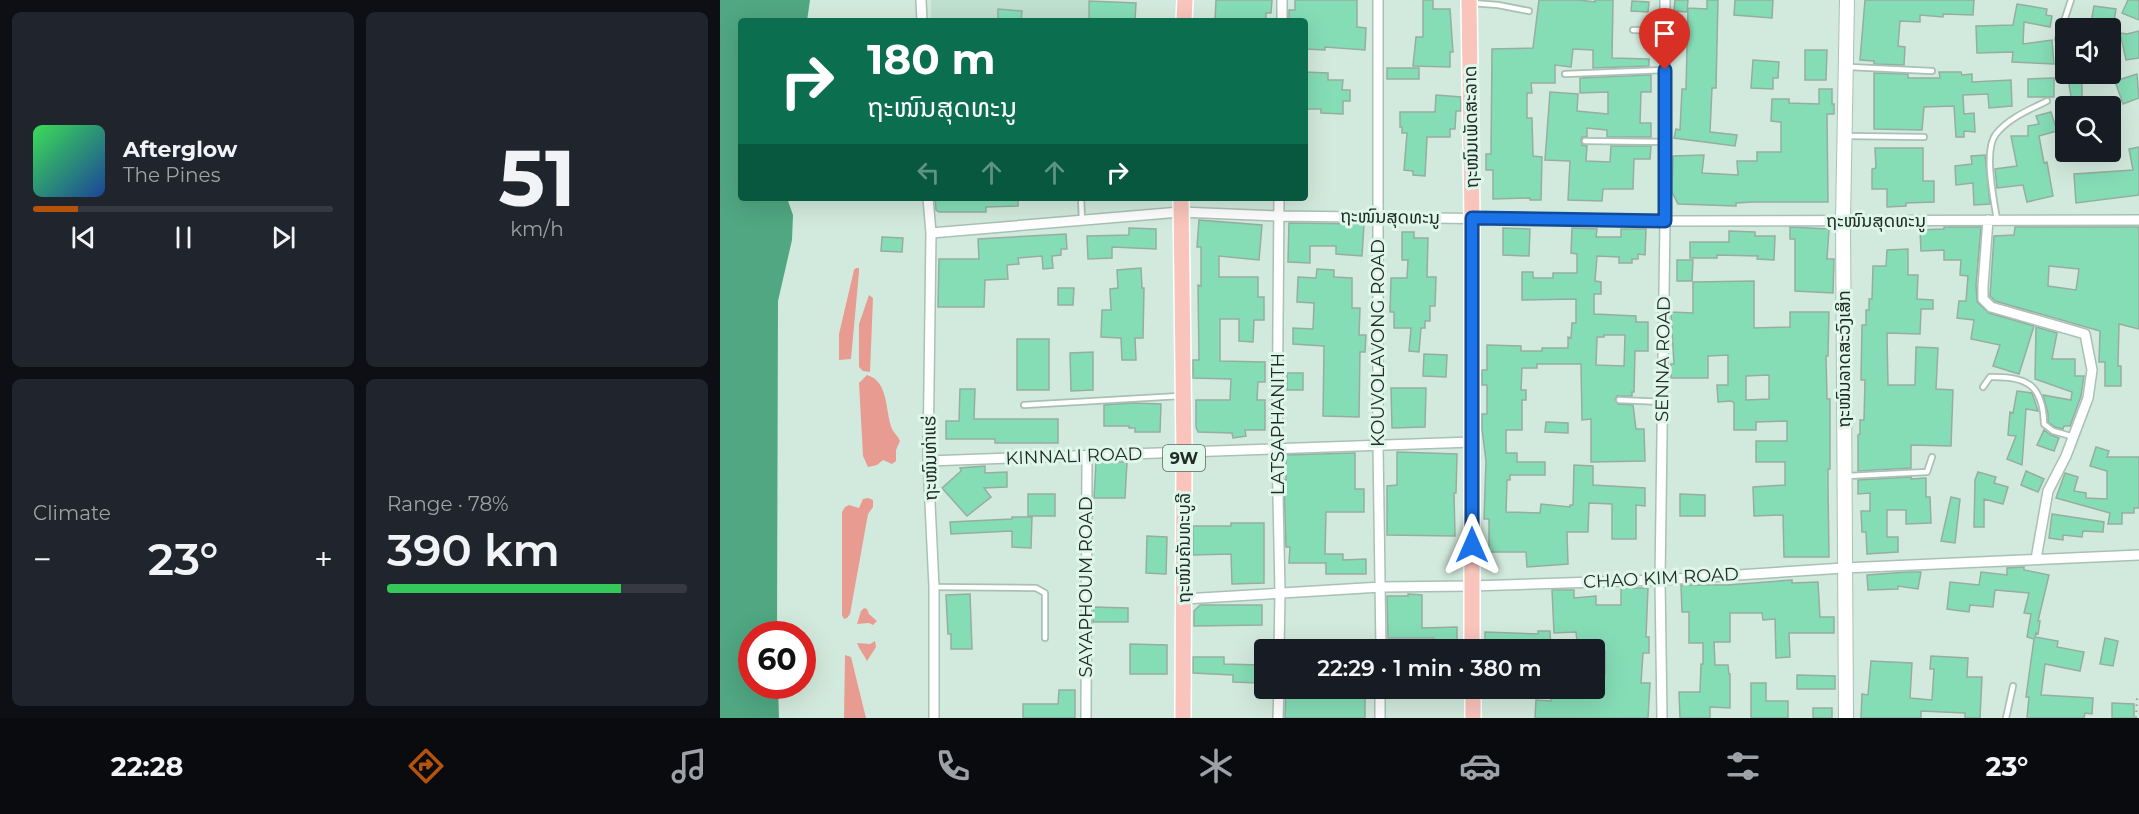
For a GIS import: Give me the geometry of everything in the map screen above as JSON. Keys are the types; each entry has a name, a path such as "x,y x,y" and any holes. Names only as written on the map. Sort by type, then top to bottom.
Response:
{"main road":[{"path":"1184,18 1185,0"},
{"name":"ຖະໜົນເພັດສະລາດ","path":"1469,1 1472,218 1472,639"},
{"name":"ຖະໜົນຄັນທະບູລີ","path":"1180,205 1184,452 1183,718"},
{"path":"1473,699 1473,718"}],"street":[{"path":"921,0 922,18"},
{"path":"1282,0 1282,18"},
{"name":"KOUVOLAVONG ROAD","path":"1378,0 1378,445 1381,639"},
{"name":"SENNA ROAD","path":"1662,718 1660,580 1665,221 1665,0"},
{"name":"ຖະໜົນລາດສະວົງເສິກ","path":"1846,718 1843,221 1847,0"},
{"name":"ຖະໜົນທ່າແຮ່","path":"928,201 931,233 928,461 934,587 934,718"},
{"name":"LATSAPHANITH","path":"1279,201 1276,449 1279,639"},
{"name":"ຖະໜົນສຸດທະນູ","path":"931,233 1082,220 1180,205 1279,216 1665,221 2139,220"},
{"path":"1993,220 1983,299 1991,307 2085,334 2092,370 2088,398 2074,437 2048,491 2036,559"},
{"name":"KINNALI ROAD","path":"928,461 1472,442"},
{"name":"SAYAPHOUM ROAD","path":"1086,718 1087,456"},
{"name":"CHAO KIM ROAD","path":"1184,599 1382,587 1660,580 1844,568 2139,555"},
{"path":"1278,718 1279,699"},
{"path":"1380,699 1380,718"}],"lane":[{"path":"2065,18 2071,0"},
{"path":"1469,1 1529,11"},
{"path":"1633,30 1665,31"},
{"path":"1846,67 1932,70"},
{"path":"1565,74 1665,70"},
{"path":"1993,220 1989,151 1995,135 2017,116 2047,102"},
{"path":"1845,136 1924,137"},
{"path":"1585,141 1665,142"},
{"path":"1081,201 1082,220"},
{"path":"1983,387 1990,377 2012,376 2028,384 2039,394 2044,412 2044,423 2053,431 2074,437"},
{"path":"1024,405 1182,396"},
{"path":"1619,400 1663,402"},
{"path":"1844,476 1927,472 1932,458"},
{"path":"934,587 1036,588 1045,593 1045,638"},
{"path":"2006,718 2013,686"}],"path":[{"path":"2136,718 2137,698"}],"shaded area":[{"path":"720,0 810,0 807,18 738,18 738,201 788,201 793,215 792,240 778,301 777,621 738,621 738,699 778,699 779,718 720,718"},
{"path":"931,0 1088,0 1088,18 931,18"},
{"path":"856,268 859,268 859,272 851,359 839,360 839,334"},
{"path":"869,295 873,298 870,372 863,371 859,367 859,324"},
{"path":"867,375 874,378 883,390 892,429 900,441 896,450 896,461 892,464 883,460 877,465 868,467 863,456 859,383"},
{"path":"863,499 873,500 873,507 868,514 850,614 844,619 842,615 842,512 849,505 859,508"},
{"path":"864,608 877,621 873,625 857,624"},
{"path":"875,641 876,647 867,661 857,643 870,644"},
{"path":"845,655 851,657 866,718 844,718"}],"building":[{"path":"1216,0 1272,0 1271,13 1266,13 1266,18 1215,18"},
{"path":"1295,0 1357,0 1357,27 1366,28 1365,50 1325,47 1325,50 1308,49 1308,18 1289,18 1289,10 1295,10"},
{"path":"1423,0 1433,0 1433,9 1450,9 1453,52 1450,52 1450,67 1413,66 1416,37 1423,37"},
{"path":"1539,0 1595,2 1595,0 1613,0 1612,58 1649,59 1649,66 1593,68 1593,50 1573,49 1571,67 1555,65 1555,83 1531,83 1532,93 1527,93 1527,118 1532,118 1533,156 1542,157 1541,200 1493,199 1493,170 1486,170 1486,154 1491,154 1492,49 1533,48"},
{"path":"1675,0 1688,0 1687,12 1674,11"},
{"path":"1707,0 1718,0 1716,88 1712,88 1710,132 1737,135 1735,146 1674,138 1676,129 1680,130 1682,89 1686,89 1688,8 1707,9"},
{"path":"1735,0 1773,0 1772,18 1734,15"},
{"path":"1865,0 1974,0 1973,15 1943,14 1943,17 1920,15 1920,22 1900,21 1898,46 1905,47 1904,65 1874,64 1874,61 1860,60"},
{"path":"2128,0 2139,0 2139,20 2122,13"},
{"path":"1089,1 1136,3 1135,18 1089,18"},
{"path":"1632,1 1649,2 1648,12 1631,11"},
{"path":"2017,4 2047,9 2046,15 2052,16 2050,27 2024,22 2023,44 2052,40 2054,64 2012,62 2013,52 1977,53 1976,26 2013,25"},
{"path":"2094,6 2116,9 2115,18 2092,18"},
{"path":"998,9 1022,11 1021,18 998,18"},
{"path":"2139,31 2139,58 2126,60 2121,33"},
{"path":"1805,50 1827,50 1826,80 1805,80"},
{"path":"1753,60 1779,62 1778,78 1773,78 1773,89 1751,88"},
{"path":"1387,68 1419,68 1419,79 1387,79"},
{"path":"1308,72 1328,73 1328,80 1343,80 1342,90 1350,90 1350,101 1343,101 1343,114 1321,113 1321,109 1308,109"},
{"path":"1939,72 1972,74 1972,82 2011,80 2012,106 1989,108 1988,94 1963,95 1964,114 1974,113 1975,132 1964,131 1964,137 1956,137 1954,106 1924,107 1922,130 1874,129 1874,73 1908,74 1908,78 1940,78"},
{"path":"2137,74 2139,98 2123,104 2116,84 2121,84 2121,79"},
{"path":"1651,75 1651,92 1641,92 1640,123 1651,123 1651,137 1607,137 1607,130 1587,128 1587,137 1582,137 1581,140 1582,145 1587,146 1586,161 1610,162 1611,146 1651,146 1650,159 1634,159 1633,189 1603,189 1602,201 1568,200 1570,161 1545,160 1550,92 1578,94 1577,111 1608,114 1608,92 1580,93 1580,78"},
{"path":"2054,78 2054,97 2028,97 2028,79"},
{"path":"2069,84 2082,84 2082,96 2071,96"},
{"path":"1819,89 1832,89 1832,104 1834,104 1834,114 1827,114 1828,202 1753,202 1736,203 1736,206 1678,204 1672,192 1673,156 1704,155 1702,173 1738,175 1737,161 1757,161 1757,152 1781,152 1781,122 1771,121 1772,99 1789,99 1789,103 1819,104"},
{"path":"1436,95 1461,97 1461,111 1456,111 1455,129 1450,129 1450,137 1427,137 1425,176 1413,175 1413,171 1404,170 1407,133 1402,133 1402,127 1400,127 1400,112 1435,112"},
{"path":"2051,112 2055,125 2055,132 2039,136 2044,163 2047,162 2053,196 2027,202 2023,185 1997,188 1995,169 2017,166 2011,136 2028,136 2028,126 2039,124 2036,116"},
{"path":"2139,147 2139,195 2076,203 2074,174 2133,170 2129,149"},
{"path":"1875,148 1923,148 1923,181 1934,181 1934,202 1906,203 1906,206 1887,207 1887,189 1872,189 1872,169 1876,168"},
{"path":"1985,155 1990,204 1974,205 1973,183 1956,185 1955,166 1972,164 1971,156"},
{"path":"935,201 1018,201 1018,206 986,207 986,212 939,212 936,210"},
{"path":"1199,220 1262,225 1259,260 1219,256 1219,277 1258,277 1258,297 1264,297 1264,320 1254,320 1253,342 1239,341 1239,319 1220,319 1220,361 1265,362 1265,382 1258,382 1257,400 1265,400 1265,430 1245,430 1246,436 1233,438 1232,433 1198,432 1196,427 1196,400 1230,400 1231,379 1193,378 1193,360 1199,360 1198,285 1201,286 1201,247 1197,247"},
{"path":"1289,223 1364,224 1362,256 1336,254 1336,246 1310,246 1310,263 1288,262"},
{"path":"1790,227 1829,229 1827,259 1834,259 1833,293 1795,291 1795,239 1790,239"},
{"path":"1944,227 1981,227 1976,285 1977,302 1989,313 2034,326 2019,374 1993,366 2000,345 1971,339 1974,320 1957,318 1959,301 1966,301 1968,276 1960,275 1961,260 1944,260 1944,250 1921,251 1920,230 1944,229"},
{"path":"2015,227 2139,227 2139,329 2119,324 2118,366 2121,366 2121,386 2105,386 2105,362 2099,362 2100,331 1995,301 1990,296 1994,236 2014,235","holes":["2049,266 2079,269 2076,290 2048,286"]},
{"path":"1129,228 1156,229 1156,249 1112,247 1112,258 1088,259 1087,236 1129,235"},
{"path":"1503,228 1530,229 1529,256 1503,255"},
{"path":"1572,228 1597,229 1596,237 1621,237 1621,229 1646,229 1645,255 1638,254 1638,259 1632,259 1632,263 1619,263 1619,257 1597,256 1595,281 1601,282 1601,294 1594,294 1594,314 1636,316 1636,322 1648,322 1648,351 1635,351 1634,392 1632,396 1617,396 1615,400 1618,404 1633,405 1636,429 1644,429 1645,461 1591,462 1591,419 1582,420 1581,364 1537,364 1537,368 1522,368 1521,390 1526,390 1526,400 1522,400 1522,430 1506,430 1506,453 1517,453 1517,462 1545,462 1545,475 1510,475 1510,480 1507,480 1506,512 1540,513 1541,504 1570,507 1573,505 1574,465 1593,466 1593,485 1645,488 1645,506 1636,505 1636,539 1612,539 1612,504 1589,503 1588,532 1567,532 1568,564 1527,567 1526,552 1489,552 1489,519 1484,519 1486,461 1482,429 1482,414 1487,414 1487,385 1482,385 1482,370 1487,370 1487,345 1521,346 1521,351 1568,348 1572,323 1576,323 1576,299 1522,300 1522,272 1533,272 1533,278 1553,278 1553,273 1577,273 1577,254 1571,253","holes":["1625,335 1624,366 1596,365 1597,337"]},
{"path":"1729,231 1755,232 1755,236 1775,236 1774,260 1757,259 1758,256 1717,255 1717,258 1690,258 1690,242 1729,242"},
{"path":"1402,232 1414,232 1414,238 1428,238 1427,277 1436,277 1435,306 1430,306 1430,321 1425,321 1425,328 1421,328 1419,352 1409,351 1411,328 1394,328 1394,312 1390,312 1391,278 1407,278 1408,260 1402,260"},
{"path":"1066,234 1067,249 1061,249 1061,255 1052,256 1053,268 1043,269 1042,256 1018,258 1019,264 1007,265 1008,279 985,280 984,307 938,307 939,259 979,259 978,239"},
{"path":"882,237 903,238 902,252 881,251"},
{"path":"1908,249 1908,275 1918,275 1917,299 1933,300 1933,309 1921,309 1920,334 1887,333 1888,385 1915,385 1916,347 1938,348 1936,389 1953,390 1951,446 1911,445 1911,468 1858,471 1858,435 1860,434 1860,420 1864,420 1865,380 1861,380 1862,325 1866,325 1866,310 1869,310 1869,299 1872,299 1873,266 1886,266 1887,250"},
{"path":"1677,260 1693,260 1692,281 1677,281"},
{"path":"1141,268 1142,288 1144,288 1143,338 1135,338 1136,360 1122,360 1121,338 1101,337 1102,310 1111,310 1110,289 1118,288 1117,270"},
{"path":"1317,269 1334,270 1334,277 1352,278 1352,308 1360,308 1359,335 1366,335 1365,352 1360,352 1359,417 1323,416 1324,346 1293,344 1293,328 1313,329 1314,303 1297,302 1298,277 1316,278"},
{"path":"1754,281 1754,328 1790,327 1790,312 1829,312 1828,356 1826,356 1827,399 1830,399 1829,557 1784,557 1783,515 1754,516 1753,487 1785,485 1785,462 1756,462 1756,441 1787,441 1787,421 1756,422 1756,430 1734,430 1734,403 1731,401 1718,402 1717,385 1728,385 1728,355 1708,356 1708,378 1671,378 1671,364 1674,364 1671,312 1693,313 1693,282","holes":["1769,375 1769,399 1746,400 1746,376"]},
{"path":"1058,288 1074,288 1073,305 1058,305"},
{"path":"2036,327 2057,333 2052,359 2075,359 2075,376 2084,376 2081,396 2070,426 2064,426 2063,429 2048,422 2043,395 2071,400 2072,392 2035,379"},
{"path":"1017,339 1049,339 1049,390 1017,390"},
{"path":"1093,352 1093,390 1071,391 1070,353"},
{"path":"1424,354 1447,355 1446,377 1423,376"},
{"path":"1287,373 1303,373 1303,390 1287,390"},
{"path":"1391,388 1426,388 1425,427 1392,428"},
{"path":"960,389 975,389 974,419 1058,419 1058,443 995,443 995,439 946,439 946,421 959,421"},
{"path":"2017,391 2032,393 2038,411 2026,409 2022,465 2007,459 2016,436 2008,435 2010,412 2013,413"},
{"path":"1161,404 1160,432 1135,432 1135,428 1129,428 1129,426 1104,426 1104,405"},
{"path":"1546,422 1568,423 1568,433 1545,432"},
{"path":"2044,430 2059,438 2054,451 2037,445"},
{"path":"2096,447 2109,451 2107,457 2139,457 2139,508 2134,508 2134,513 2122,513 2122,524 2108,524 2110,513 2056,498 2065,473 2078,477 2074,491 2086,493 2086,498 2107,499 2107,471 2090,466"},
{"path":"1397,452 1457,454 1456,493 1454,493 1455,536 1387,535 1387,486 1397,485"},
{"path":"1355,453 1355,489 1364,489 1364,512 1326,512 1325,554 1343,554 1343,560 1366,559 1366,574 1326,574 1326,563 1289,563 1290,547 1286,547 1284,480 1286,480 1286,455"},
{"path":"1096,462 1127,462 1125,498 1094,498"},
{"path":"985,466 985,473 1007,472 1007,487 984,488 991,497 967,516 942,488 961,471 960,468"},
{"path":"2026,471 2044,479 2038,492 2021,485"},
{"path":"1978,472 1996,477 1994,483 2008,487 2003,504 1984,499 1984,527 1974,527 1975,480"},
{"path":"1911,477 1911,479 1926,478 1926,497 1930,497 1931,523 1906,524 1906,510 1887,510 1887,537 1898,537 1898,552 1867,554 1866,532 1862,532 1861,511 1870,511 1870,493 1858,494 1858,480"},
{"path":"1028,494 1055,494 1055,516 1028,516"},
{"path":"1680,494 1705,495 1705,516 1680,516"},
{"path":"1951,497 1960,499 1955,543 1941,541"},
{"path":"2052,514 2104,522 2103,532 2083,531 2082,537 2063,535 2063,540 2049,538"},
{"path":"1012,517 1032,517 1031,548 1012,547 1012,531 951,534 950,522 1012,519"},
{"path":"1231,523 1264,523 1264,583 1232,584 1231,554 1193,555 1193,526 1231,526"},
{"path":"1147,536 1167,537 1166,574 1146,573"},
{"path":"2024,567 2024,570 2049,575 2038,621 2040,621 2038,634 2036,633 2035,637 2058,641 2057,647 2084,652 2080,671 2045,664 2041,695 2093,698 2092,714 2085,713 2084,718 2027,718 2029,697 2026,697 2034,639 2027,637 2031,614 2024,613 2029,593 1995,590 1993,607 1970,605 1969,612 1947,609 1950,582 1979,585 1981,572 2007,575 2007,568"},
{"path":"1921,572 1918,589 1898,586 1898,589 1868,590 1867,575"},
{"path":"1792,580 1792,583 1818,582 1820,617 1834,617 1834,633 1789,633 1790,657 1776,658 1775,619 1763,620 1762,613 1730,613 1730,642 1714,642 1715,665 1728,665 1730,708 1710,707 1710,718 1680,718 1679,692 1700,692 1701,664 1703,664 1703,643 1689,643 1689,612 1682,612 1681,585 1727,585"},
{"path":"1621,588 1648,588 1646,637 1649,637 1649,653 1643,653 1641,683 1650,683 1648,718 1535,718 1536,700 1605,699 1605,639 1577,639 1576,632 1554,633 1552,590 1574,590 1574,598 1596,596 1596,605 1621,605"},
{"path":"970,594 972,649 951,649 946,595"},
{"path":"1408,594 1422,595 1422,628 1457,627 1457,639 1388,638 1387,596 1408,596"},
{"path":"1200,605 1262,605 1262,625 1194,626 1194,611"},
{"path":"1093,607 1128,608 1128,622 1093,622"},
{"path":"1538,631 1550,631 1550,639 1485,639 1485,632 1538,634"},
{"path":"2105,638 2118,641 2113,666 2100,664"},
{"path":"1130,644 1167,645 1167,674 1130,674"},
{"path":"1931,656 1968,658 1967,677 1982,677 1980,718 1965,718 1965,713 1921,711 1921,718 1861,718 1862,694 1868,695 1871,661 1912,663 1910,698 1932,700 1934,669 1930,669"},
{"path":"1193,657 1224,657 1224,664 1254,665 1254,683 1233,682 1233,675 1193,673"},
{"path":"1797,675 1835,676 1835,689 1797,689"},
{"path":"1751,683 1766,683 1766,701 1788,701 1788,718 1751,718"},
{"path":"1059,690 1075,690 1075,718 1023,718 1023,704 1058,704"},
{"path":"1286,699 1365,699 1365,718 1285,718"},
{"path":"2112,703 2134,704 2134,718 2112,718"},
{"path":"1813,708 1832,708 1832,718 1813,718"}],"route":[{"path":"1472,545 1472,218 1665,221 1665,70"}]}
